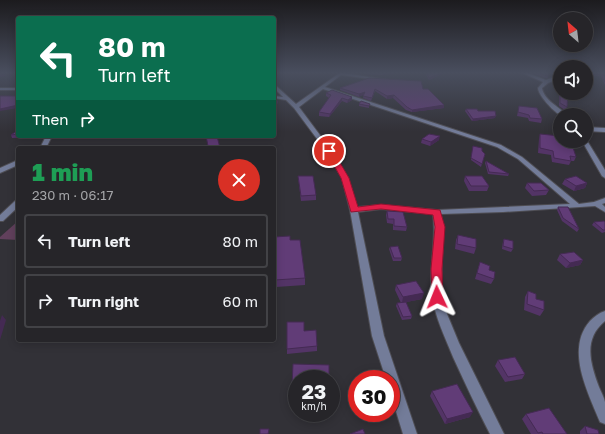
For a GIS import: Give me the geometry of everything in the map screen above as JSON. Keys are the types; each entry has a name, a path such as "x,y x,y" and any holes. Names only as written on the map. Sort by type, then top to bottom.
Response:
{"street":[{"path":"282,92 296,106 329,151 345,178 354,210 378,336 410,434"},
{"path":"296,106 317,92"},
{"path":"336,92 499,146 520,158 577,206"},
{"path":"540,92 555,108"},
{"path":"276,97 289,98"},
{"path":"593,129 605,130"},
{"path":"589,148 605,176"},
{"path":"0,171 16,163"},
{"path":"354,210 381,207 437,212 577,206 596,204 605,200"},
{"path":"596,204 605,210"},
{"path":"0,219 16,205"},
{"path":"437,212 440,227 436,269 437,297 446,325 468,377 497,434"},
{"path":"605,315 595,322 587,334 584,356 590,381 605,417"}],"shaded area":[{"path":"16,223 16,240 0,239 0,237"}],"building":[{"path":"338,92 352,97 348,100 342,98 330,114 319,112 331,95 326,93"},
{"path":"365,92 374,92 372,98 363,96"},
{"path":"381,92 431,92 444,105 412,110 394,95 387,96"},
{"path":"0,96 16,96 16,105 0,109"},
{"path":"560,100 568,100 567,107 560,103"},
{"path":"361,101 370,104 369,106 359,104"},
{"path":"519,106 537,108 542,119 530,118 529,115 518,112"},
{"path":"466,109 495,111 496,116 473,119"},
{"path":"429,134 440,136 431,142 422,139"},
{"path":"540,134 553,135 553,148 573,148 576,157 570,156 571,161 554,158 553,151 540,148"},
{"path":"206,138 218,138 220,146 208,146"},
{"path":"473,146 482,148 482,151 485,154 482,164 471,158"},
{"path":"486,161 509,174 489,172"},
{"path":"298,176 313,176 316,195 301,196"},
{"path":"465,176 482,176 489,186 471,186"},
{"path":"576,176 587,183 576,186 565,179"},
{"path":"527,183 541,183 549,190 534,191"},
{"path":"558,207 568,207 579,229 563,218"},
{"path":"387,211 403,212 407,227 394,226 394,219 388,219"},
{"path":"604,221 605,230 594,222"},
{"path":"458,235 476,239 476,248 457,244"},
{"path":"290,236 290,240 300,240 305,278 276,280 276,237"},
{"path":"504,239 513,241 513,249 503,246"},
{"path":"398,246 402,258 394,258 390,247"},
{"path":"574,252 583,260 570,263 560,254"},
{"path":"480,262 490,266 489,270 495,272 494,279 477,273"},
{"path":"416,281 424,293 403,297 396,285"},
{"path":"528,291 536,294 536,299 544,301 544,310 527,304"},
{"path":"406,302 412,316 403,317 397,303"},
{"path":"287,322 304,322 304,331 316,330 317,346 287,349"},
{"path":"515,357 525,374 508,377 498,360"},
{"path":"293,364 329,365 329,370 293,370"},
{"path":"457,384 473,412 447,419 432,391"},
{"path":"549,408 567,434 538,433 526,414"},
{"path":"585,426 598,430 599,434 587,434"},
{"path":"260,429 269,429 268,434 260,434"},
{"path":"363,429 365,434 350,434"}],"route":[{"path":"329,151 345,178 354,210 381,207 437,212 440,227 436,269 437,297"}]}
